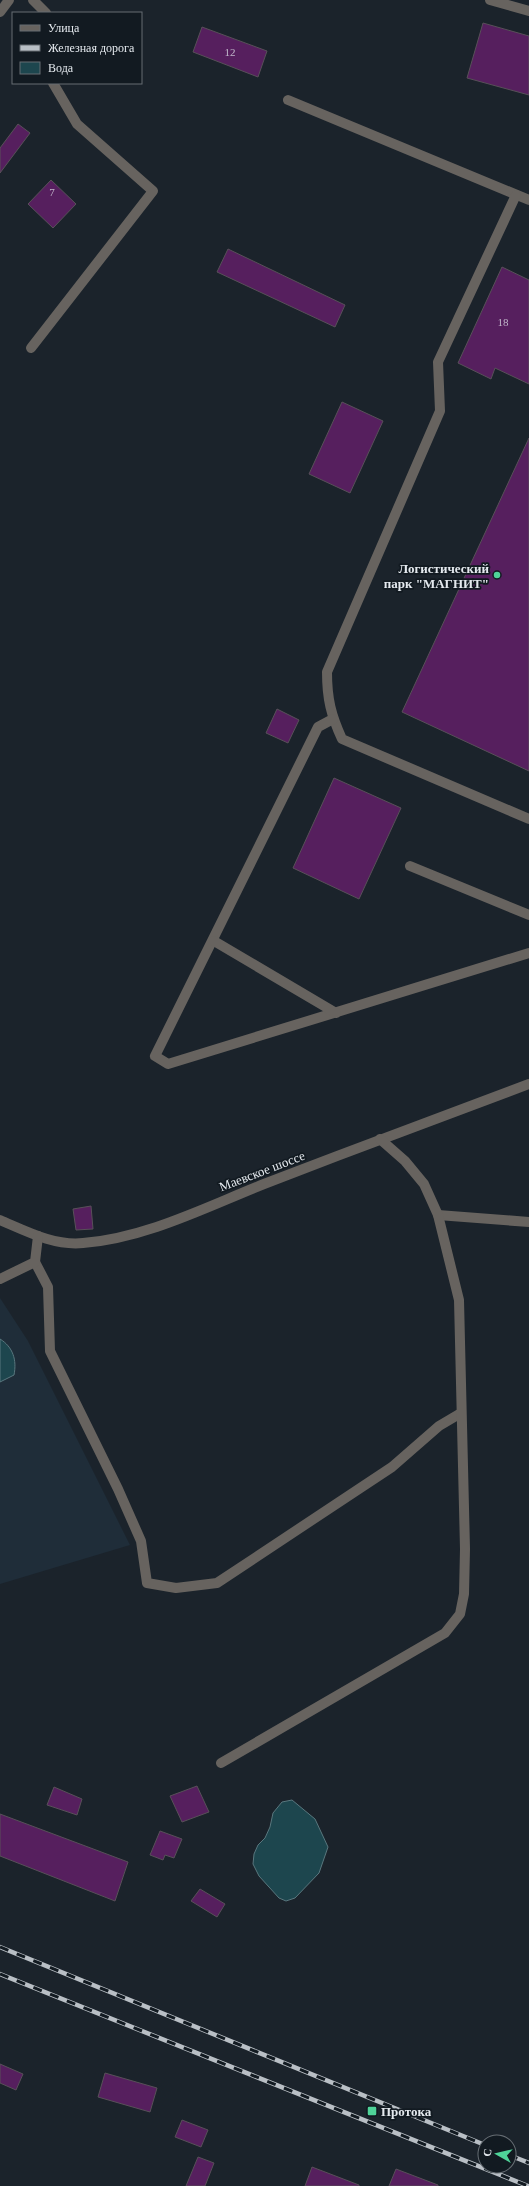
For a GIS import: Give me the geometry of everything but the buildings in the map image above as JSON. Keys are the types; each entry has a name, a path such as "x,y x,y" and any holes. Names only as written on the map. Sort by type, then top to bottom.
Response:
{"street":[{"path":"0,12 9,0"},
{"path":"33,0 45,12"},
{"path":"490,0 529,11"},
{"path":"31,348 153,191 77,124 55,84"},
{"path":"288,100 529,200"},
{"path":"516,195 438,362 440,411 327,672 327,696 333,719 342,739 529,819"},
{"path":"333,719 318,727 214,941 155,1056 168,1064 529,954"},
{"path":"410,866 529,915"},
{"path":"214,941 336,1013"},
{"name":"Маевское шоссе","path":"0,1220 38,1236 58,1242 82,1244 115,1239 162,1224 380,1139 529,1084"},
{"path":"221,1763 445,1633 460,1614 464,1594 465,1549 459,1300 438,1214 424,1184 405,1161 380,1139"},
{"path":"438,1214 529,1222"},
{"path":"38,1236 35,1262 48,1287 50,1351 118,1489 138,1535 147,1583 176,1588 217,1583 392,1467 439,1426 461,1413"},
{"path":"0,1279 35,1262"}],"shaded area":[{"path":"0,1298 28,1341 130,1545 0,1584"}],"water":[{"path":"0,1339 8,1346 13,1354 15,1369 14,1375 0,1382"},
{"path":"292,1800 315,1819 328,1847 319,1873 295,1898 286,1901 279,1898 259,1876 253,1864 254,1854 258,1845 265,1838 270,1827 273,1813 282,1802"}],"railway":[{"path":"0,1947 477,2142"},
{"path":"0,1974 528,2186"},
{"path":"517,2158 529,2163"}],"place":[{"name":"Логистический парк \"МАГНИТ\"","path":"497,575"},
{"name":"Протока","path":"372,2111"}]}
